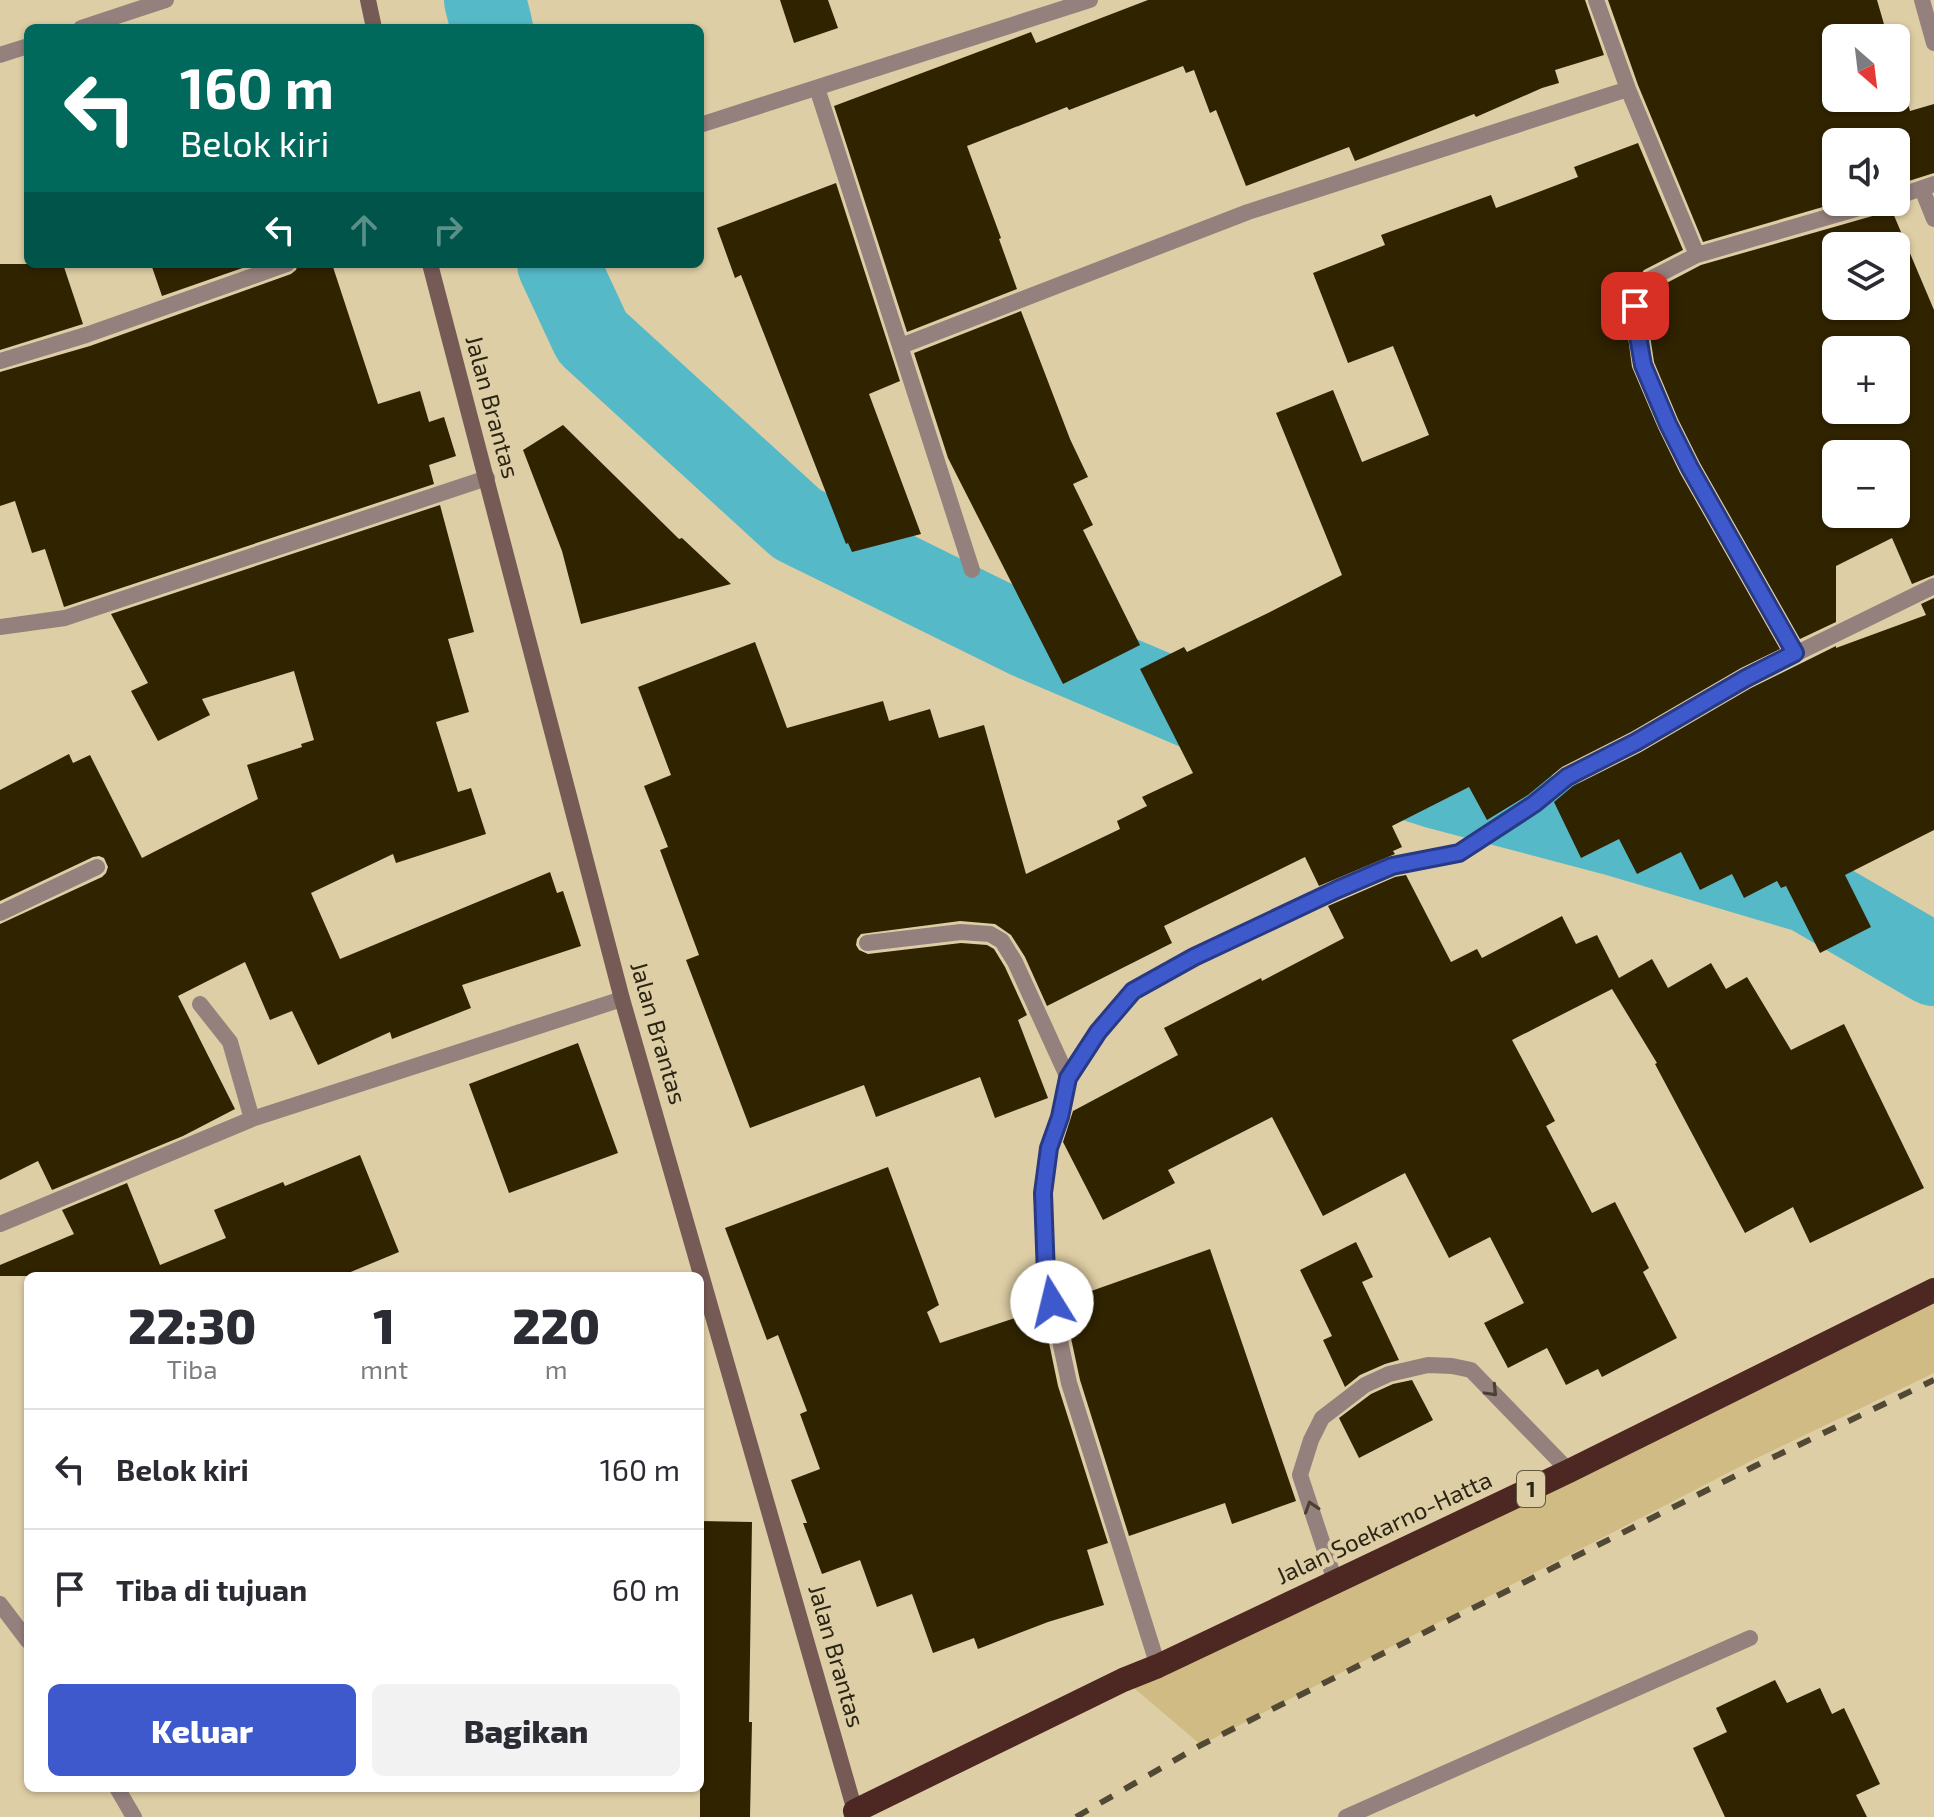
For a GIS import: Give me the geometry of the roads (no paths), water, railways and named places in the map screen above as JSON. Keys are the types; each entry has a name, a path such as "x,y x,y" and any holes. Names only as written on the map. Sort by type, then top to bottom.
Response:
{"highway":[{"name":"Jalan Soekarno-Hatta","path":"856,1814 1123,1680 1569,1471 1934,1290"}],"main road":[{"path":"368,0 373,24"},
{"name":"Jalan Brantas","path":"431,268 622,999 700,1272"},
{"name":"Jalan Brantas","path":"704,1285 856,1814"}],"street":[{"path":"93,24 166,0"},
{"path":"704,124 1090,0"},
{"path":"1596,0 1628,89 1697,255"},
{"path":"1922,0 1934,43"},
{"path":"0,55 24,47"},
{"path":"817,88 972,570"},
{"path":"901,346 1248,212 1628,89"},
{"path":"1928,187 1934,219"},
{"path":"1795,653 1668,424 1643,365 1635,306 1650,279 1697,255 1832,216"},
{"path":"0,361 86,335 276,268"},
{"path":"0,627 65,618 487,478"},
{"path":"1158,1666 1069,1383 1046,1275 1043,1193 1049,1148 1060,1117 1068,1078 1098,1032 1133,991 1194,957 1392,866 1459,853 1534,804 1567,777 1636,742 1746,678 1934,586"},
{"path":"0,913 97,867"},
{"path":"867,943 961,932 990,934 1002,941 1015,962 1068,1078"},
{"path":"0,1224 252,1119 622,999"},
{"path":"200,1004 230,1042 252,1119"},
{"path":"1335,1581 1300,1475 1322,1418 1365,1385 1389,1374 1428,1365 1471,1370 1569,1471"},
{"path":"0,1604 24,1636"},
{"path":"1346,1817 1750,1638"},
{"path":"119,1792 134,1817"}],"waterway":[{"path":"485,0 491,24"},
{"path":"560,268 592,337 797,524 1027,637 1215,717 1434,787 1612,834 1808,892 1934,965"}],"railway":[{"path":"1076,1817 1201,1745 1755,1466 1934,1380"}]}
